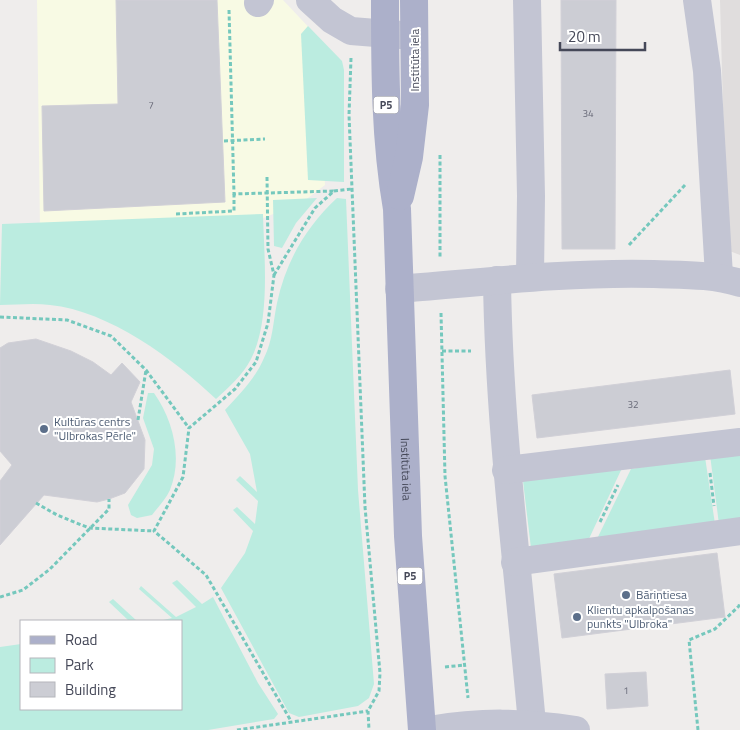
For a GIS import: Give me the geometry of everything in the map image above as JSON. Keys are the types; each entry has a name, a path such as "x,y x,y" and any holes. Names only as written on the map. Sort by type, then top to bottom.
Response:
{"main road":[{"name":"Institūta iela","path":"385,0 389,159 397,209 408,536 422,730"},
{"name":"Institūta iela","path":"397,209 409,157 415,105 414,0"}],"street":[{"path":"310,0 332,20 351,31 414,36"},
{"path":"527,0 531,196 530,276"},
{"path":"399,289 530,276 603,273 730,279 711,156 707,71 697,0"},
{"path":"498,280 498,351 506,470 532,724"},
{"path":"506,470 740,442"},
{"path":"515,562 729,532"},
{"path":"429,730 470,723 532,724 576,730"}],"path":[{"path":"176,214 234,211 229,9"},
{"path":"351,56 349,115 365,508 380,673 379,691 368,711 369,730"},
{"path":"224,141 265,139"},
{"path":"440,148 440,285 445,476 469,706"},
{"path":"628,247 711,156"},
{"path":"154,531 183,477 189,428 235,389 256,362 268,323 274,275 268,249 267,177"},
{"path":"234,194 334,191 352,188"},
{"path":"274,275 315,208 334,191"},
{"path":"0,317 67,320 111,336 146,370 189,428"},
{"path":"138,420 146,370"},
{"path":"706,446 729,532"},
{"path":"585,552 632,455"},
{"path":"0,597 23,590 50,569 109,508 110,500"},
{"path":"36,503 57,515 89,528 154,531 206,575 291,721"},
{"path":"698,730 689,640 715,629 739,606 740,602"},
{"path":"439,667 465,665"},
{"path":"237,730 368,711"}],"shaded area":[{"path":"37,0 283,0 316,35 325,185 304,201 242,227 40,230"},
{"path":"720,0 740,0 740,255 727,250"}],"green space":[{"path":"308,26 342,61 344,70 344,182 308,180 301,34"},
{"path":"317,198 296,223 282,248 274,246 273,200"},
{"path":"337,198 346,199 358,490 374,684 369,698 358,706 299,717 289,713 221,588 245,553 253,531 233,510 237,507 255,524 258,501 236,480 240,476 257,492 250,454 225,410 252,379 264,358 271,338 281,288 292,259 307,233"},
{"path":"263,214 265,288 264,307 257,343 251,359 244,370 216,399 161,353 117,327 95,317 72,309 50,305 0,305 2,224"},
{"path":"148,393 154,393 171,427 176,452 176,465 170,490 164,500 152,515 137,518 131,515 128,505 152,465 154,449 143,418"},
{"path":"710,455 740,455 740,521 719,524"},
{"path":"705,457 715,524 596,541 631,469"},
{"path":"622,468 587,543 531,548 523,481"},
{"path":"177,580 202,604 213,597 258,683 278,714 274,719 208,730 0,730 0,647 20,644 20,710 182,710 182,620 163,620 172,618 139,589 141,586 176,617 196,607 172,583"},
{"path":"113,599 136,620 128,620 109,602"}],"building":[{"path":"116,0 217,0 225,202 44,211 42,106 118,104"},
{"path":"561,0 616,0 615,249 562,249"},
{"path":"36,339 71,351 93,362 111,375 122,363 140,382 131,402 145,440 144,469 125,493 109,499 97,502 44,495 0,545 0,481 12,465 0,451 0,348 8,343"},
{"path":"730,370 735,414 537,438 532,395"},
{"path":"717,553 725,617 562,638 554,574"},
{"path":"646,672 648,706 607,709 605,674"}],"place":[{"name":"Kultūras centrs \"Ulbrokas Pērle\"","path":"44,429"},
{"name":"Bāriņtiesa","path":"626,595"},
{"name":"Klientu apkalpošanas punkts \"Ulbroka\"","path":"577,617"}]}
